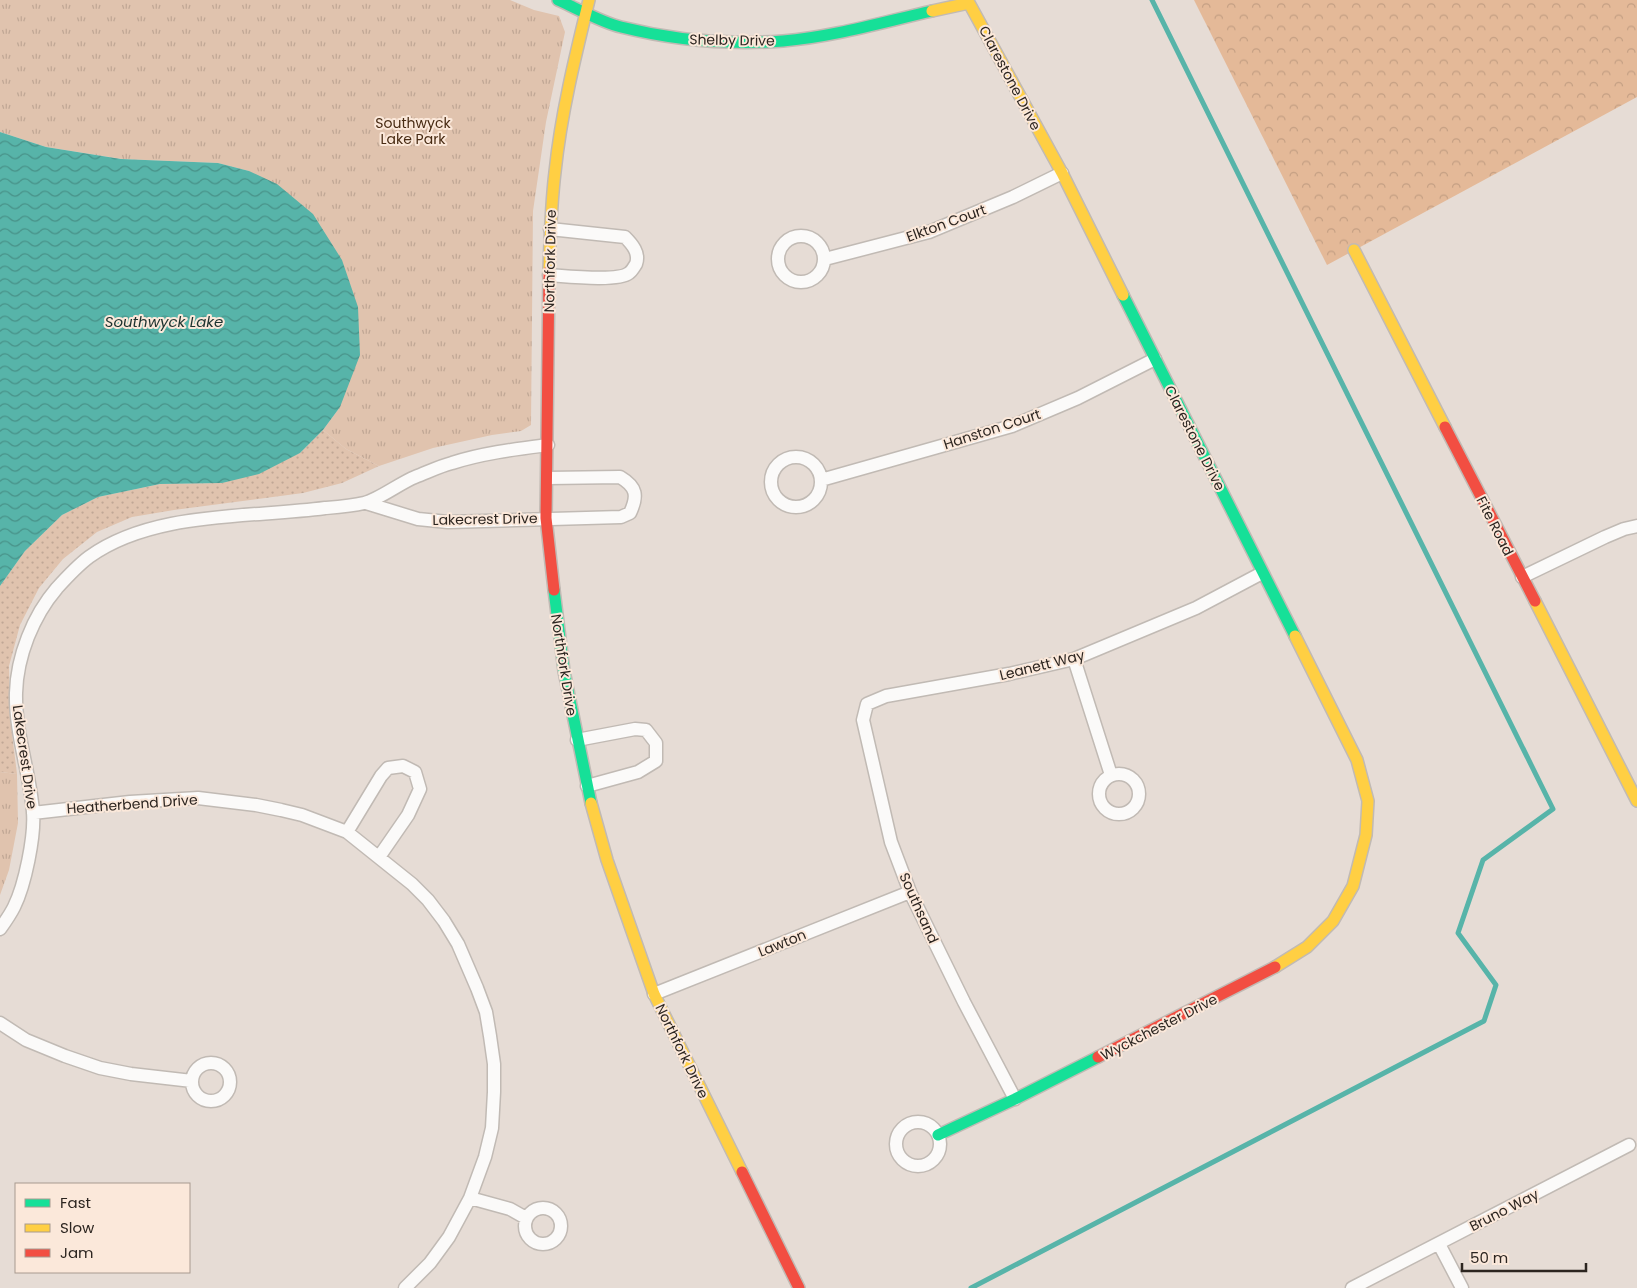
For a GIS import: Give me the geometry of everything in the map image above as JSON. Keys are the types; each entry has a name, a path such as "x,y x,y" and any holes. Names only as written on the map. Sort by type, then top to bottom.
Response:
{"street":[{"name":"Shelby Drive","path":"558,0 587,6 619,27 688,39 743,43 785,41 835,33 970,3"},
{"name":"Clarestone Drive","path":"970,3 1062,173 1357,760 1368,801 1366,835 1353,886"},
{"name":"Northfork Drive","path":"587,6 572,69 565,109 552,193 550,229 546,518 564,671 587,786 607,860 654,994 799,1288"},
{"name":"Elkton Court","path":"825,259 929,232 1013,197 1062,173"},
{"path":"549,275 616,278 629,274 637,260 636,250 625,237 550,229"},
{"name":"Fite Road","path":"1354,250 1637,801"},
{"name":"Hanston Court","path":"821,480 1012,426 1078,398 1155,359"},
{"name":"Lakecrest Drive","path":"0,929 15,906 29,858 33,812 18,724 16,693 19,667 25,644 48,599 88,557 110,544 135,533 169,524 194,520 299,512 366,503 405,481 451,463 477,456 548,444"},
{"name":"Lakecrest Drive","path":"366,503 418,519 448,522 621,517 630,513 634,505 635,493 631,484 620,477 548,478"},
{"path":"1522,577 1611,534 1637,526"},
{"name":"Leanett Way","path":"867,704 886,696 1009,674 1074,659 1196,608 1262,573"},
{"path":"1074,659 1111,775"},
{"name":"Southsand","path":"867,704 863,720 891,842 910,892 964,1002 1015,1099"},
{"path":"577,740 635,729 646,730 656,742 656,761 638,772 587,786"},
{"path":"347,832 381,776 388,768 403,766 415,772 420,789 408,815 379,857"},
{"name":"Heatherbend Drive","path":"33,812 130,802 198,798 281,810 347,832 412,884 428,900 458,944 478,988 486,1012 494,1064 492,1128 485,1157 470,1198 449,1237 430,1263 405,1288"},
{"name":"Wyckchester Drive","path":"938,1135 1015,1099 1269,971 1307,947 1333,921 1353,886"},
{"name":"Lawton","path":"654,994 910,892"},
{"path":"0,1023 26,1040 100,1068 131,1074 192,1081"},
{"name":"Bruno Way","path":"1352,1288 1629,1145"},
{"path":"470,1198 510,1209 526,1218"},
{"path":"1439,1244 1462,1288"}],"green space":[{"name":"Southwyck Lake Park","path":"0,0 510,0 534,10 559,16 565,32 546,122 533,211 531,425 521,431 492,435 433,448 379,466 346,449 323,430 340,407 249,171 218,163 122,159 46,147 0,132"},
{"path":"1194,0 1637,0 1637,97 1327,265"},
{"path":"323,430 346,449 379,466 342,483 303,493 132,517 97,532 63,559 39,588 20,625 9,666 10,718 17,774 0,772 0,586 25,551 62,515 98,497 160,484 222,483 300,453"},
{"path":"0,772 17,774 18,823 9,870 0,895"}],"water":[{"name":"Southwyck Lake","path":"0,132 46,147 121,159 218,163 249,171 277,184 313,214 342,260 358,307 360,355 340,407 323,430 300,453 259,474 222,483 160,484 98,497 62,515 25,551 0,586"}],"waterway":[{"path":"971,1288 1484,1021 1496,985 1458,933 1483,860 1553,809 1152,0"}],"traffic: fast":[{"path":"558,0 598,19 621,27 681,38 722,42 763,42 802,39 839,33 932,11"},
{"path":"1123,295 1295,636"},
{"path":"554,590 564,671 591,803"},
{"path":"938,1135 1098,1057"}],"traffic: slow":[{"path":"549,271 554,184 561,129 589,0"},
{"path":"932,11 969,3 1062,173 1123,295"},
{"path":"1354,250 1445,427"},
{"path":"1535,601 1637,801"},
{"path":"1275,967 1307,947 1333,921 1353,886 1366,835 1368,801 1357,760 1295,636"},
{"path":"591,803 607,860 654,994 742,1172"}],"traffic: jam":[{"path":"549,271 546,518 554,590"},
{"path":"1445,427 1535,601"},
{"path":"1098,1057 1275,967"},
{"path":"742,1172 799,1288"}]}
